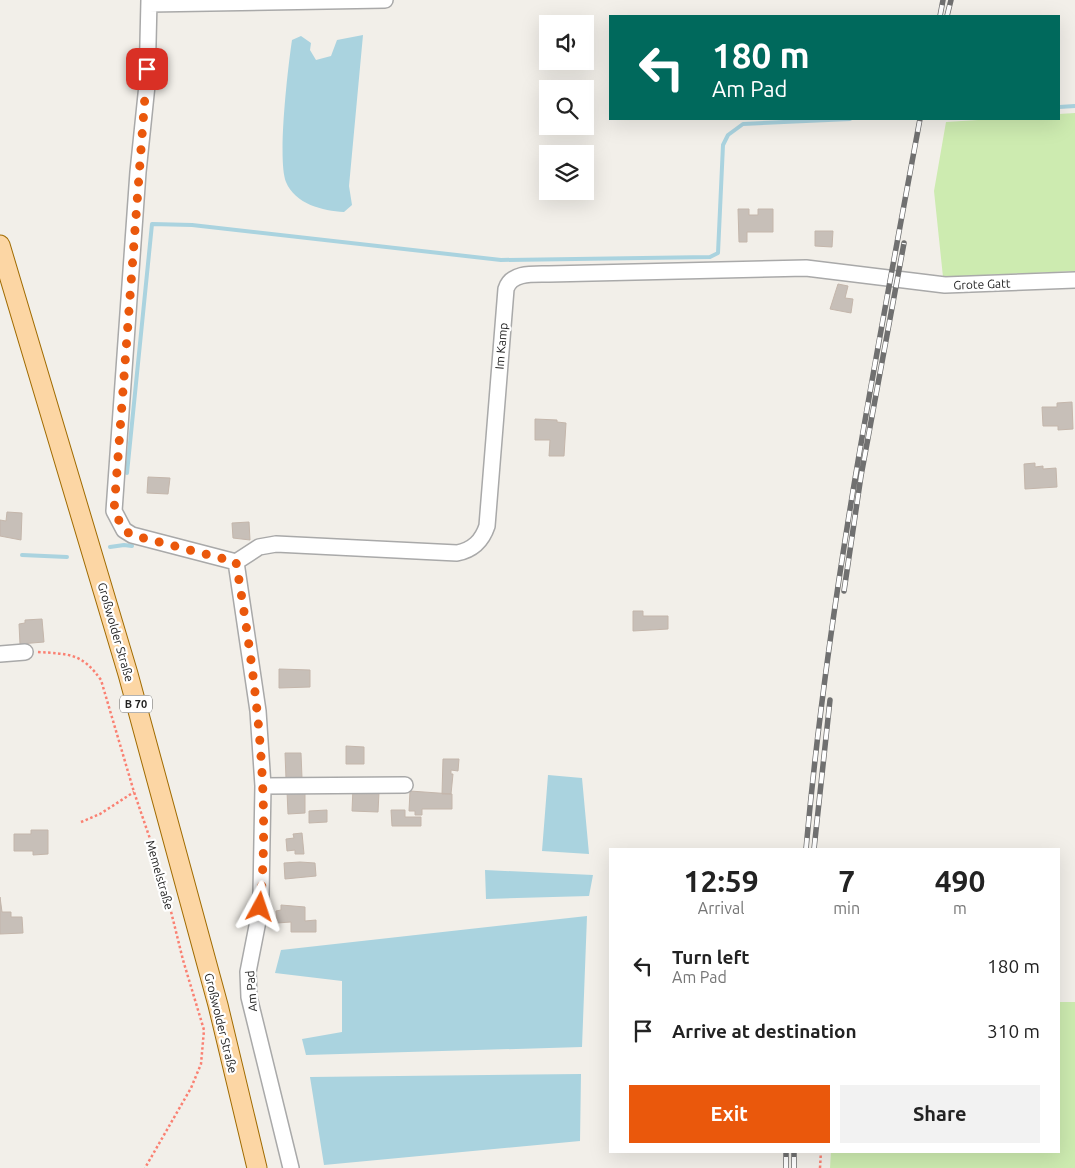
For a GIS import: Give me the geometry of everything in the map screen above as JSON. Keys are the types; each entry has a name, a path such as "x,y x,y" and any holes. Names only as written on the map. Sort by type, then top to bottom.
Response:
{"main road":[{"name":"Großwolder Straße","path":"0,245 131,684 218,1005 257,1168"}],"street":[{"path":"236,562 132,535 124,530 114,511 146,85 149,2 384,0"},
{"name":"Im Kamp","path":"236,562 259,547 276,544 457,553 472,548 480,541 487,526 506,289 508,283 516,277 526,274 806,268 890,280"},
{"name":"Grote Gatt","path":"890,280 945,285 1075,280"},
{"name":"Am Pad","path":"236,562 258,710 263,786 261,894 248,972 248,984 253,1020 291,1168"},
{"path":"0,654 25,652"},
{"path":"263,786 406,785"}],"path":[{"name":"Memelstraße","path":"25,652 64,654 90,665 101,680 134,792 160,871 183,960 204,1030 202,1064 194,1083 145,1168"},
{"path":"81,822 100,814 134,792"},
{"path":"820,1168 821,1153"}],"green space":[{"path":"1075,113 1075,271 943,277 934,191 946,122 1060,120 1060,114"},
{"path":"1060,1002 1075,1002 1075,1168 830,1168 831,1153 1060,1153"}],"water":[{"path":"363,35 349,186 352,205 344,212 327,210 303,201 290,190 286,182 283,135 292,40 301,36 311,43 310,50 316,60 331,56 337,40"},
{"path":"548,775 582,778 589,854 542,851"},
{"path":"485,870 593,875 589,896 486,899"},
{"path":"587,916 582,1047 306,1055 302,1039 342,1032 342,981 275,973 281,950"},
{"path":"581,1074 580,1141 324,1165 310,1077"}],"building":[{"path":"738,209 749,209 749,215 758,215 758,209 773,209 773,232 747,232 747,242 739,242"},
{"path":"815,231 833,231 832,247 815,246"},
{"path":"838,284 848,286 845,298 853,299 851,313 830,309"},
{"path":"1072,402 1073,429 1058,430 1058,426 1043,426 1042,407 1057,407 1057,403"},
{"path":"535,419 557,420 557,422 566,423 564,456 549,456 550,440 535,440"},
{"path":"1035,463 1035,467 1043,466 1043,469 1056,468 1057,487 1025,489 1024,464"},
{"path":"148,477 170,478 168,494 147,493"},
{"path":"7,512 22,513 21,540 0,536 0,520 6,521"},
{"path":"249,522 250,540 233,538 232,523"},
{"path":"633,611 643,611 643,616 668,616 668,629 633,631"},
{"path":"42,619 44,642 20,644 19,624 25,623 25,620"},
{"path":"279,669 310,670 310,687 279,688"},
{"path":"346,746 364,747 364,764 346,764"},
{"path":"285,753 301,753 302,778 286,779"},
{"path":"443,759 459,759 458,771 451,770 451,774 453,774 451,794 442,794"},
{"path":"353,788 379,792 378,812 352,811"},
{"path":"287,791 305,791 305,813 288,814"},
{"path":"410,791 452,794 452,809 422,809 422,815 415,815 415,811 409,811"},
{"path":"327,810 327,822 309,823 309,811"},
{"path":"391,810 405,810 405,817 421,817 421,826 392,826"},
{"path":"31,830 48,830 48,854 33,855 33,851 14,851 14,834 31,834"},
{"path":"302,833 304,854 295,854 295,850 287,851 286,839 294,838 293,834"},
{"path":"284,863 315,863 316,876 285,879"},
{"path":"0,897 2,912 11,912 11,917 22,917 23,933 0,934"},
{"path":"281,905 305,907 305,921 316,920 316,932 291,932 291,922 277,923 276,911 281,910"}],"waterway":[{"path":"1060,107 1075,106"},
{"path":"127,473 152,224 192,225 501,260 710,257 718,253 723,145 728,135 743,124 829,120"},
{"path":"110,547 132,546"},
{"path":"22,555 67,557"}],"railway":[{"path":"940,15 943,0"},
{"path":"947,15 951,0"},
{"path":"806,848 827,665 854,482 920,120"},
{"path":"844,591 861,476 904,243"},
{"path":"814,848 830,700"},
{"path":"786,1153 786,1168"},
{"path":"794,1153 794,1168"}],"route":[{"path":"147,69 117,473 113,503 114,511 124,530 132,535 236,562 258,710 263,786 260,907"}]}
